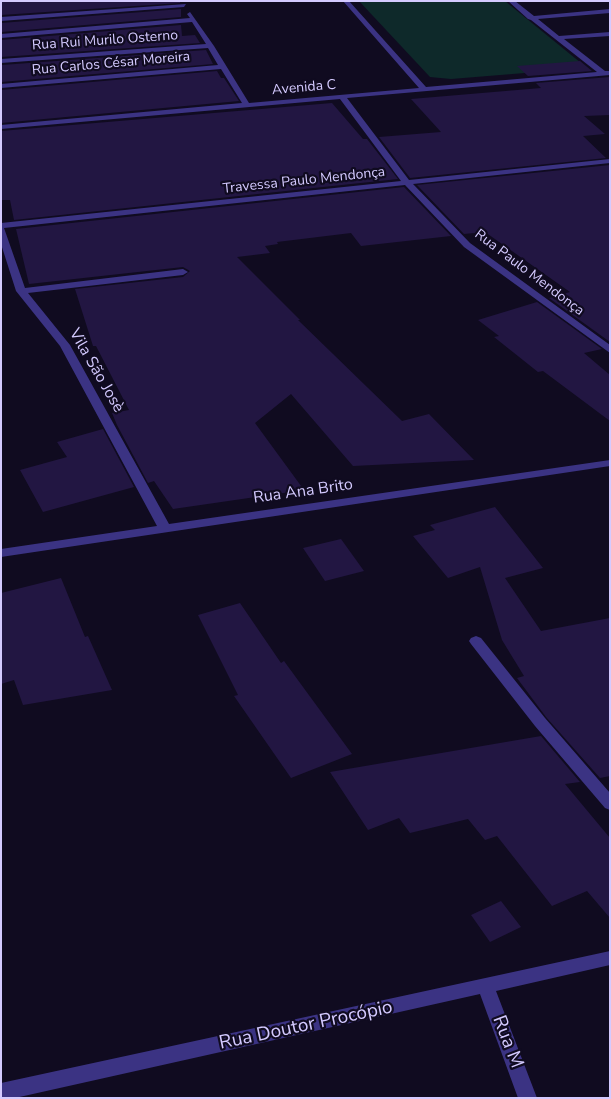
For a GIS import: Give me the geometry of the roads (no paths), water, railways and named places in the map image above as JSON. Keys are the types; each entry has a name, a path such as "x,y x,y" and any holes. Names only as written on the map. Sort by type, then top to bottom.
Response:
{"street":[{"path":"346,1 425,90"},
{"path":"511,1 530,18 607,74"},
{"path":"1,19 183,3 247,106"},
{"path":"530,18 610,11"},
{"path":"1,36 194,20"},
{"path":"558,38 610,34"},
{"name":"Rua Rui Murilo Osterno","path":"1,61 211,46"},
{"name":"Rua Carlos César Moreira","path":"1,86 223,67"},
{"name":"Avenida C","path":"1,127 607,74"},
{"name":"Rua Paulo Mendonça","path":"342,97 408,184 467,245 610,350"},
{"name":"Travessa Paulo Mendonça","path":"1,226 610,162"},
{"name":"Vila São Josè","path":"1,230 21,291 65,344 165,529"},
{"path":"21,291 183,272"},
{"name":"Rua Ana Brito","path":"1,553 610,463"},
{"path":"476,641 540,722 610,804"},
{"name":"Rua Doutor Procópio","path":"1,1092 486,987 610,958"},
{"name":"Rua M","path":"486,987 528,1098"}]}
